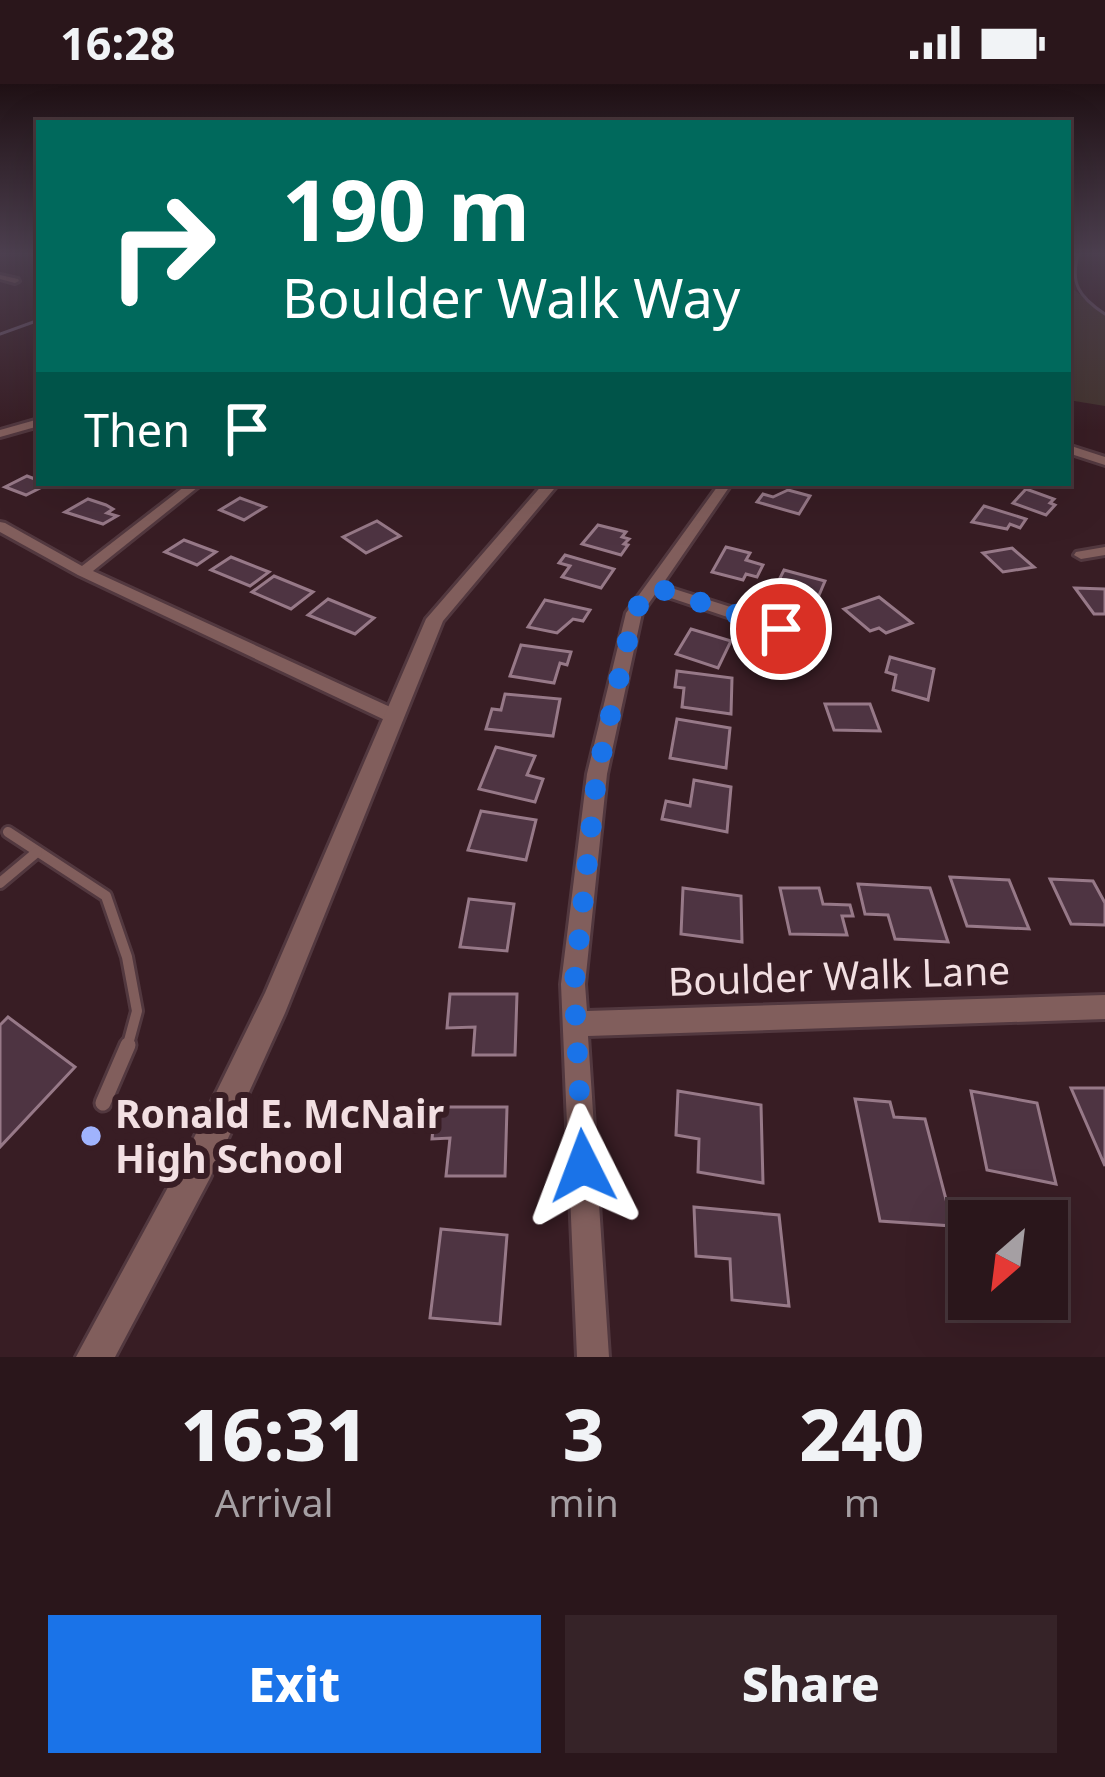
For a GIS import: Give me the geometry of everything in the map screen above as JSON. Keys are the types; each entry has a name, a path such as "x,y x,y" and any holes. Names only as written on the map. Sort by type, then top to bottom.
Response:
{"street":[{"path":"0,434 36,423"},
{"path":"1071,450 1105,460"},
{"path":"82,572 193,486"},
{"path":"95,1357 198,1166 275,1003 435,619 549,486"},
{"path":"593,1357 574,985 597,774 634,613 724,486"},
{"path":"0,526 82,572 393,716"},
{"path":"1081,555 1105,551"},
{"path":"651,586 781,629 797,644"},
{"name":"Boulder Walk Lane","path":"575,1024 1105,1007"}],"lane":[{"path":"8,832 106,896 127,957 136,1011 124,1060 103,1103"},
{"path":"0,883 37,852"}],"shaded area":[{"path":"1071,311 1105,314 1105,406 1071,400"}],"building":[{"path":"27,476 36,479 36,486 44,486 26,495 5,487"},
{"path":"1026,489 1054,499 1050,503 1055,505 1046,515 1013,503"},
{"path":"788,490 810,496 799,514 757,502 763,494 773,497"},
{"path":"240,498 265,507 244,520 220,510"},
{"path":"88,499 113,509 107,513 117,516 103,524 65,512"},
{"path":"984,506 1026,519 1020,528 1010,524 1007,529 972,522"},
{"path":"377,521 400,536 366,553 343,537"},
{"path":"598,525 626,532 622,537 629,539 624,544 628,545 621,555 582,544"},
{"path":"184,540 216,552 197,565 165,552"},
{"path":"726,547 750,553 746,560 763,565 757,577 746,574 743,580 712,572"},
{"path":"1012,548 1034,567 1003,572 983,553"},
{"path":"565,555 614,569 601,588 562,577 570,566 559,563"},
{"path":"231,557 269,572 250,586 211,570"},
{"path":"784,570 825,581 817,600 775,588"},
{"path":"274,576 313,592 291,609 252,592"},
{"path":"1075,588 1105,589 1105,614 1094,614"},
{"path":"879,597 912,623 886,633 879,628 870,631 844,609"},
{"path":"328,599 374,618 355,634 308,615"},
{"path":"545,600 590,610 583,621 573,619 557,633 528,627"},
{"path":"691,629 731,641 718,668 676,654"},
{"path":"521,645 571,652 567,665 560,663 554,683 510,676"},
{"path":"890,657 934,669 928,700 893,690 896,675 886,672"},
{"path":"677,671 732,678 731,714 682,707 684,688 675,687"},
{"path":"505,694 560,699 553,736 486,729 492,709 501,710"},
{"path":"825,704 870,704 880,731 834,730"},
{"path":"677,719 730,728 726,768 670,758"},
{"path":"496,747 535,756 527,775 543,779 535,802 479,789"},
{"path":"694,780 731,787 727,832 662,819 666,801 690,806"},
{"path":"481,811 536,820 526,860 468,850"},
{"path":"950,877 1009,880 1029,929 967,926"},
{"path":"1050,879 1093,881 1105,903 1105,925 1071,924"},
{"path":"858,884 930,888 948,942 895,939 888,915 865,914"},
{"path":"683,888 741,896 742,942 681,934"},
{"path":"780,888 819,888 823,904 850,905 853,916 842,916 847,935 790,934"},
{"path":"469,899 514,904 507,951 460,947"},
{"path":"450,994 517,994 515,1055 473,1055 475,1027 447,1028"},
{"path":"8,1017 75,1067 0,1147 0,1025"},
{"path":"1071,1088 1105,1088 1105,1166"},
{"path":"678,1091 761,1105 763,1183 698,1172 699,1139 676,1135"},
{"path":"971,1091 1037,1103 1056,1184 987,1170"},
{"path":"855,1099 890,1102 894,1117 925,1119 948,1207 948,1226 880,1221"},
{"path":"435,1107 507,1107 505,1176 446,1176 450,1138 432,1139"},
{"path":"694,1207 779,1215 789,1306 732,1300 730,1259 696,1256"},
{"path":"441,1229 507,1235 500,1324 430,1318"}],"waterway":[{"path":"1102,311 1105,314"},
{"path":"0,334 36,321"}],"place":[{"name":"Ronald E. McNair High School","path":"91,1136"}],"route":[{"path":"583,1166 574,985 597,774 634,613 651,586 781,629"}]}
